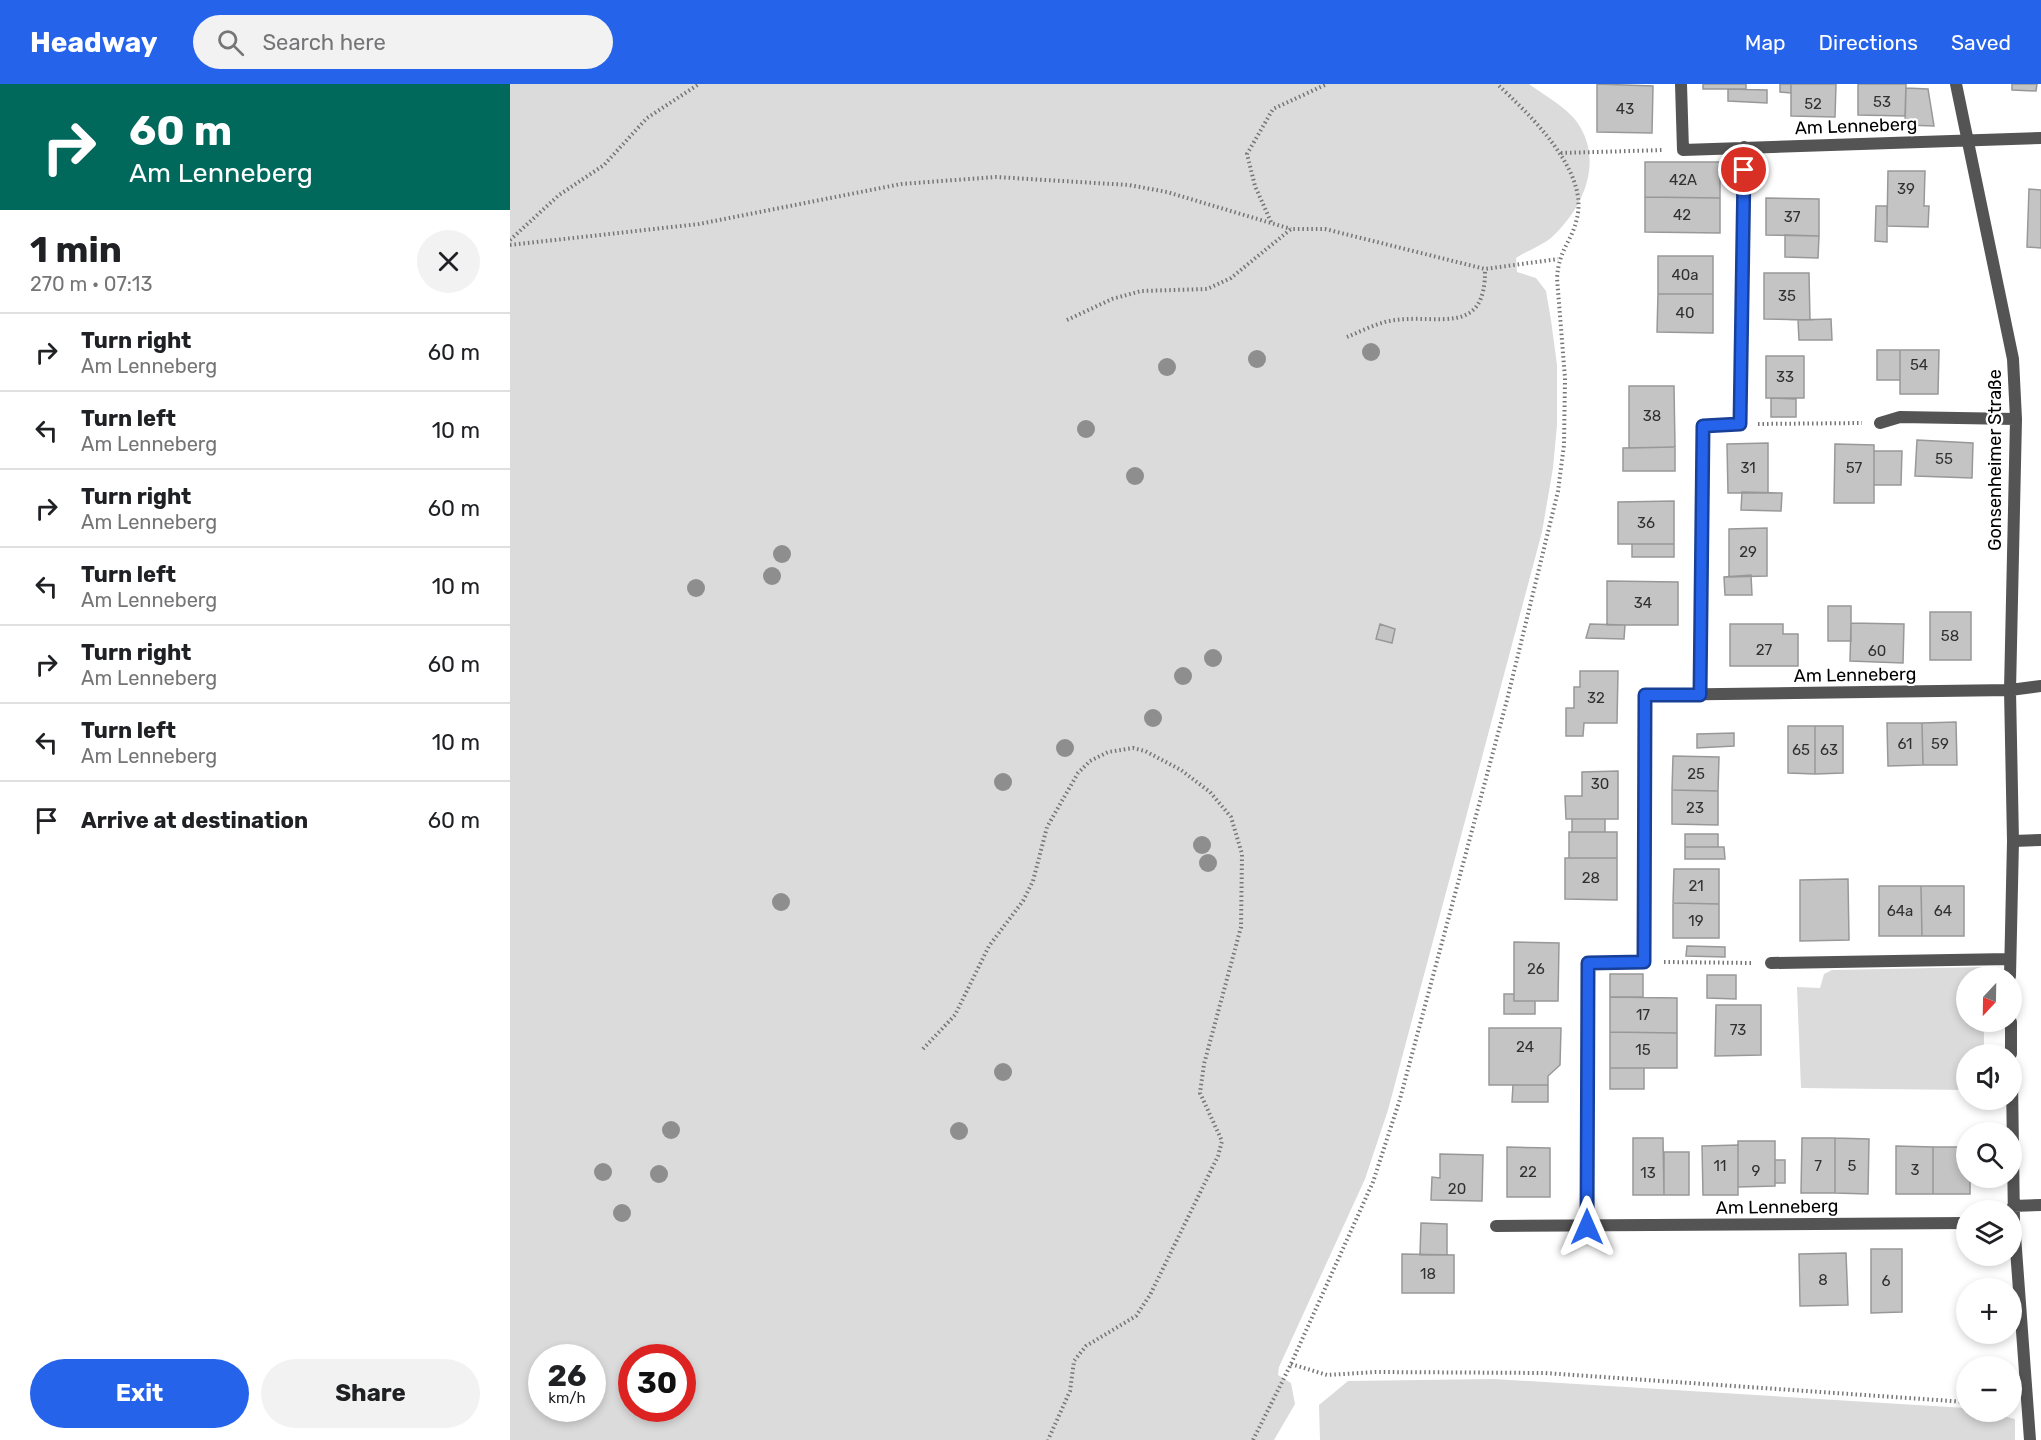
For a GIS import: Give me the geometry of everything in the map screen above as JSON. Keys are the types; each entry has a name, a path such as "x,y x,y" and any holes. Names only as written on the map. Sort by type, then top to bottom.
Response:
{"street":[{"path":"1681,84 1683,150"},
{"name":"Gonsenheimer Straße","path":"1956,84 2013,359 2016,419 2010,690 2013,841 2009,966"},
{"name":"Am Lenneberg","path":"1683,150 2041,138"},
{"path":"1700,695 1703,426 1740,424 1744,147"},
{"path":"1880,423 1900,417 2016,419"},
{"name":"Am Lenneberg","path":"1644,962 1645,695 2010,690 2041,686"},
{"path":"2013,841 2041,840"},
{"path":"1771,963 2009,959"},
{"path":"1587,1227 1588,963 1644,962"},
{"path":"2012,1110 2013,1200"},
{"path":"2022,1206 2041,1205"},
{"name":"Am Lenneberg","path":"1496,1226 1956,1223"},
{"path":"2016,1266 2030,1440"}],"path":[{"path":"510,240 559,195 604,165 647,118 699,84"},
{"path":"1271,223 1255,186 1247,154 1273,109 1327,84"},
{"path":"1253,1440 1282,1377 1291,1364 1376,1172 1400,1099 1508,700 1558,491 1564,445 1566,390 1557,286 1558,259 1578,215 1575,188 1561,153 1536,122 1497,84"},
{"path":"1561,153 1683,150"},
{"path":"510,245 699,224 901,184 996,177 1129,185 1167,192 1291,229 1325,229 1485,269 1558,259"},
{"path":"1067,320 1112,299 1141,291 1207,289 1231,278 1291,229"},
{"path":"1347,337 1392,320 1459,320 1469,314 1478,302 1485,284 1485,269"},
{"path":"1740,424 1880,423"},
{"path":"922,1049 955,1015 990,945 1023,901 1033,881 1047,826 1078,773 1090,761 1121,749 1132,748 1152,753 1181,770 1210,792 1231,817 1242,854 1241,927 1204,1064 1200,1093 1222,1141 1218,1156 1150,1295 1136,1316 1093,1340 1074,1362 1071,1391 1048,1440"},
{"path":"1644,962 1771,963"},
{"path":"1291,1364 1328,1375 1376,1372 1545,1373 1956,1401"}],"shaded area":[{"path":"510,84 1529,84 1561,106 1577,122 1585,137 1589,152 1587,183 1581,198 1573,212 1552,237 1516,258 1517,272 1536,278 1546,291 1557,365 1557,425 1553,468 1542,532 1388,1110 1365,1179 1279,1367 1278,1375 1291,1383 1295,1404 1274,1440 510,1440"},
{"path":"1956,968 1956,1032 1984,1032 1984,1044 1956,1044 1956,1090 1801,1088 1797,987 1820,988 1824,974 1832,970"},
{"path":"1494,1379 1956,1407 1956,1422 2015,1422 2015,1440 1320,1440 1319,1405 1348,1381"}],"building":[{"path":"1597,84 1653,86 1652,133 1597,132"},
{"path":"1703,84 1746,84 1746,89 1703,89"},
{"path":"1780,84 1791,84 1791,93 1780,92"},
{"path":"1791,84 1836,84 1835,117 1791,116"},
{"path":"1858,84 1906,84 1905,116 1858,115"},
{"path":"2012,84 2037,84 2036,91 2012,90"},
{"path":"1906,88 1928,89 1934,126 1905,125"},
{"path":"1728,89 1767,90 1767,103 1728,101"},
{"path":"1645,162 1720,162 1720,198 1645,197"},
{"path":"1888,171 1925,171 1924,206 1929,206 1928,227 1887,226"},
{"path":"2029,189 2041,190 2041,248 2027,247"},
{"path":"1645,197 1720,198 1720,233 1645,232"},
{"path":"1766,198 1819,199 1819,236 1766,235"},
{"path":"1876,206 1887,206 1887,242 1875,241"},
{"path":"1785,235 1819,236 1818,258 1785,257"},
{"path":"1658,256 1713,256 1713,294 1658,294"},
{"path":"1764,273 1809,273 1810,320 1764,319"},
{"path":"1658,294 1713,294 1713,333 1657,332"},
{"path":"1831,319 1832,340 1799,340 1798,320"},
{"path":"1877,350 1900,350 1900,380 1877,380"},
{"path":"1900,350 1939,350 1938,394 1900,394"},
{"path":"1766,356 1804,356 1804,398 1766,398"},
{"path":"1629,386 1674,386 1675,447 1629,448"},
{"path":"1771,398 1796,399 1796,417 1771,417"},
{"path":"1917,440 1973,443 1972,478 1915,476"},
{"path":"1768,443 1768,493 1728,493 1727,444"},
{"path":"1835,444 1874,445 1874,503 1834,503"},
{"path":"1675,447 1675,471 1623,471 1623,448"},
{"path":"1874,451 1902,451 1901,485 1874,485"},
{"path":"1742,492 1782,493 1781,511 1741,510"},
{"path":"1674,501 1674,544 1618,544 1618,502"},
{"path":"1767,528 1767,576 1729,577 1729,529"},
{"path":"1632,544 1674,544 1674,557 1632,557"},
{"path":"1751,575 1752,595 1725,595 1724,577"},
{"path":"1607,581 1678,582 1678,625 1607,625"},
{"path":"1828,606 1851,606 1851,641 1828,641"},
{"path":"1930,612 1971,612 1971,660 1930,660"},
{"path":"1851,623 1904,624 1903,663 1850,661"},
{"path":"1380,624 1395,629 1392,643 1376,639"},
{"path":"1590,624 1625,625 1624,639 1586,638"},
{"path":"1730,624 1783,624 1783,634 1798,634 1798,666 1730,666"},
{"path":"1580,671 1618,671 1617,723 1584,723 1583,736 1566,736 1566,708 1574,708 1574,687 1580,687"},
{"path":"1956,722 1957,765 1923,765 1922,723"},
{"path":"1887,723 1922,723 1923,765 1888,766"},
{"path":"1788,726 1815,726 1815,774 1788,773"},
{"path":"1815,726 1843,726 1843,773 1815,774"},
{"path":"1734,733 1734,746 1697,748 1697,734"},
{"path":"1673,756 1719,757 1718,791 1672,790"},
{"path":"1618,771 1618,819 1566,819 1565,796 1582,796 1582,772"},
{"path":"1672,790 1718,791 1718,825 1672,824"},
{"path":"1572,819 1605,819 1605,832 1572,832"},
{"path":"1569,832 1617,832 1617,858 1569,858"},
{"path":"1685,834 1718,834 1718,847 1685,847"},
{"path":"1685,847 1724,847 1725,859 1685,859"},
{"path":"1565,858 1617,858 1617,900 1565,899"},
{"path":"1674,869 1719,869 1719,904 1673,903"},
{"path":"1848,879 1849,940 1800,941 1800,880"},
{"path":"1879,886 1921,886 1922,936 1879,936"},
{"path":"1921,886 1964,886 1964,936 1922,936"},
{"path":"1673,903 1719,904 1719,938 1673,938"},
{"path":"1514,942 1559,943 1558,1001 1514,1001"},
{"path":"1687,946 1725,947 1725,957 1686,956"},
{"path":"1610,974 1643,974 1643,997 1610,997"},
{"path":"1707,975 1736,975 1736,999 1707,998"},
{"path":"1504,994 1514,994 1514,1001 1535,1001 1535,1014 1504,1014"},
{"path":"1610,997 1677,998 1677,1033 1610,1032"},
{"path":"1716,1005 1761,1005 1761,1055 1715,1056"},
{"path":"1489,1028 1561,1028 1560,1065 1548,1076 1548,1085 1489,1085"},
{"path":"1610,1032 1677,1033 1677,1068 1610,1068"},
{"path":"1610,1068 1644,1068 1644,1089 1610,1089"},
{"path":"1513,1085 1548,1085 1548,1102 1512,1102"},
{"path":"1633,1138 1663,1138 1664,1195 1633,1195"},
{"path":"1802,1138 1835,1138 1835,1193 1801,1193"},
{"path":"1835,1138 1869,1139 1868,1194 1835,1193"},
{"path":"1738,1141 1775,1141 1775,1186 1738,1187"},
{"path":"1738,1145 1738,1195 1703,1195 1702,1146"},
{"path":"1896,1146 1933,1147 1933,1194 1896,1194"},
{"path":"1507,1147 1550,1148 1550,1197 1507,1197"},
{"path":"1933,1147 1956,1147 1956,1188 1970,1188 1970,1194 1933,1194"},
{"path":"1664,1152 1689,1152 1689,1195 1664,1195"},
{"path":"1440,1154 1483,1155 1482,1201 1431,1200 1432,1177 1440,1178"},
{"path":"1775,1160 1785,1160 1785,1183 1775,1183"},
{"path":"1421,1223 1447,1224 1447,1255 1420,1255"},
{"path":"1871,1249 1902,1249 1902,1312 1871,1313"},
{"path":"1846,1253 1848,1305 1800,1306 1799,1254"},
{"path":"1402,1254 1454,1255 1454,1293 1402,1293"}],"route":[{"path":"1587,1227 1588,963 1644,962 1645,695 1700,695 1703,426 1740,424 1744,170"}]}
